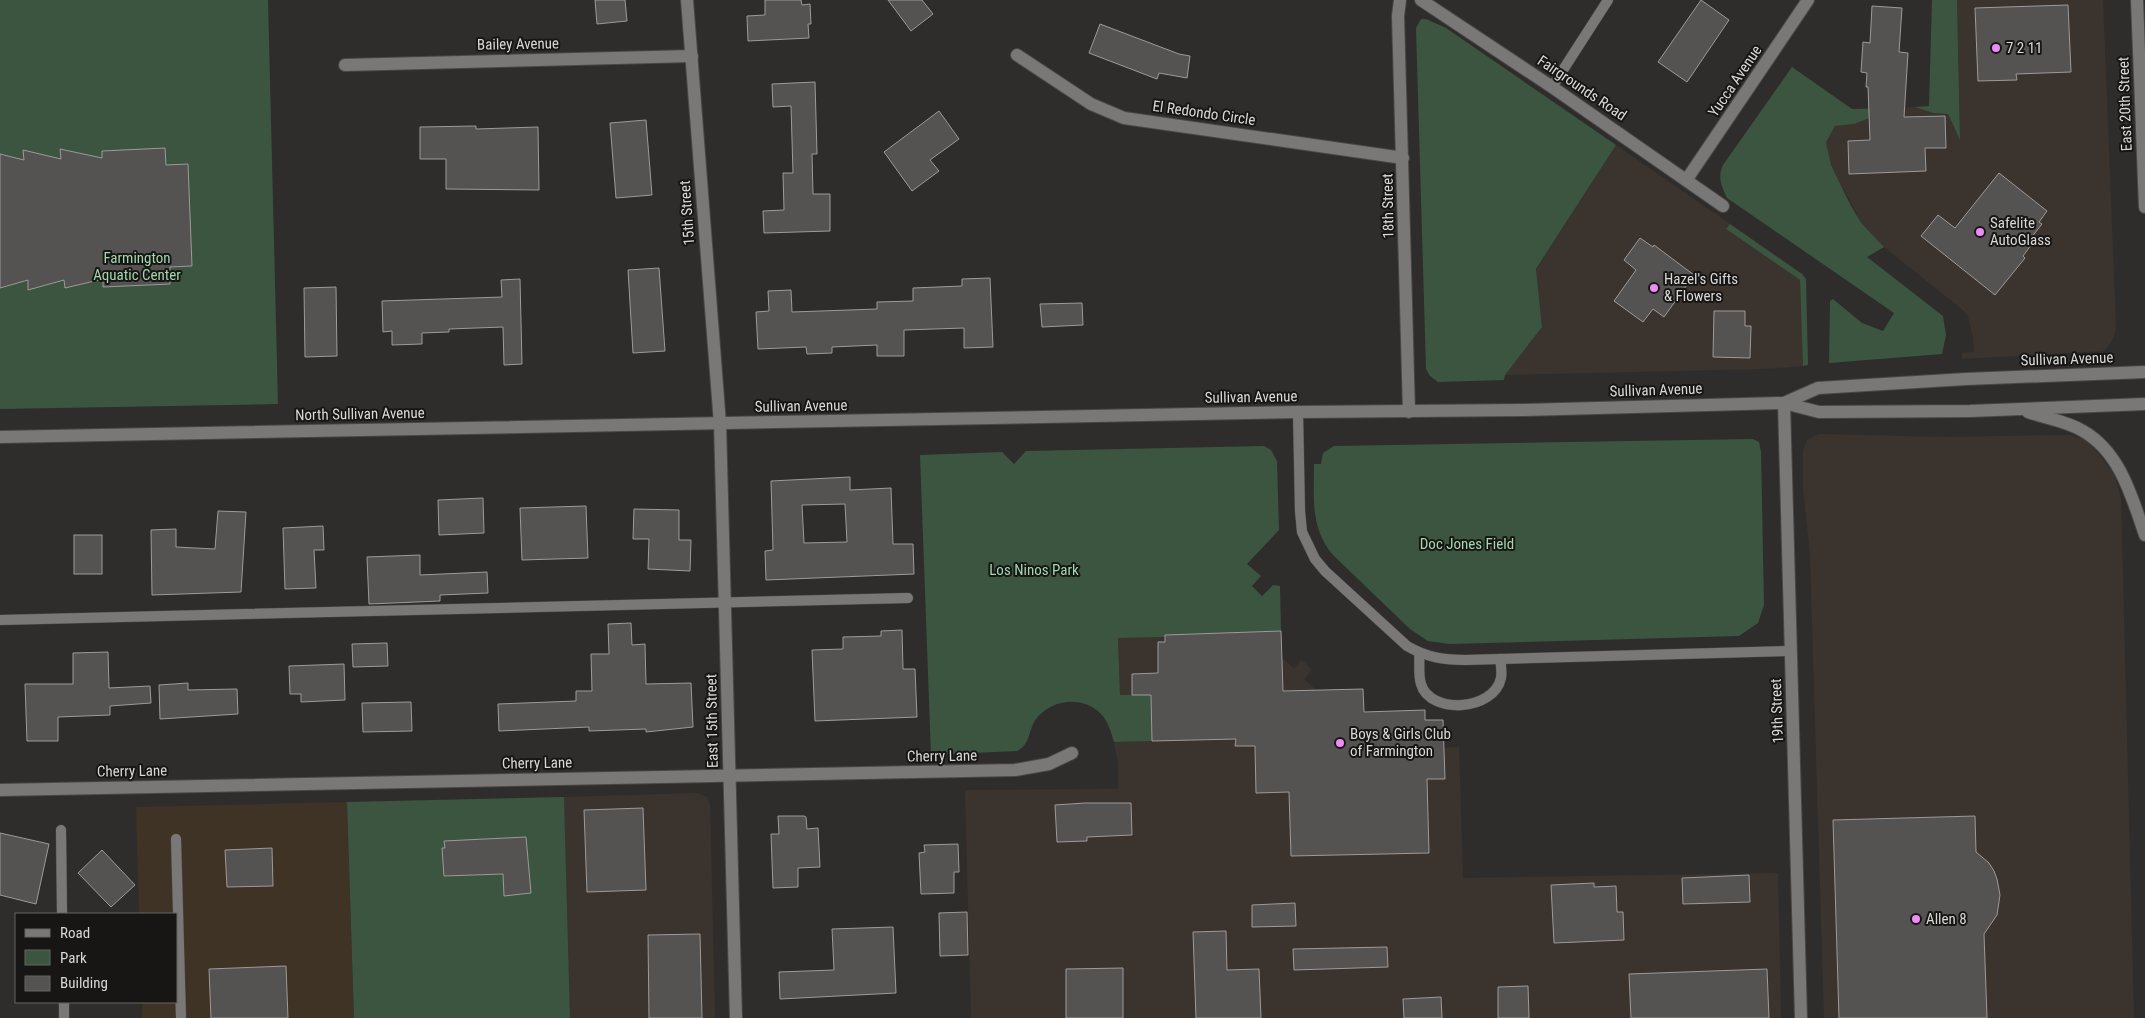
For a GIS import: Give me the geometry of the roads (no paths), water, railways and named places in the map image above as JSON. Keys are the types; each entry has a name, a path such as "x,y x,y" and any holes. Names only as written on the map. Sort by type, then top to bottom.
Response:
{"street":[{"name":"15th Street","path":"687,0 720,424"},
{"name":"18th Street","path":"1400,0 1398,16 1410,412"},
{"name":"Fairgrounds Road","path":"1421,0 1687,179 1723,206"},
{"name":"Yucca Avenue","path":"1687,179 1808,0"},
{"name":"East 20th Street","path":"2137,0 2143,111 2145,207"},
{"name":"El Redondo Circle","path":"1017,55 1091,104 1124,118 1403,158"},
{"name":"Bailey Avenue","path":"345,65 692,56"},
{"name":"Sullivan Avenue","path":"1784,403 1818,388 1966,379 2145,372"},
{"name":"Sullivan Avenue","path":"720,424 1298,412 1410,412 1784,403 1820,412 2018,409 2145,404"},
{"name":"19th Street","path":"1784,403 1801,1018"},
{"path":"2018,409 2075,427 2095,441 2112,458 2122,473 2145,535"},
{"name":"North Sullivan Avenue","path":"0,437 720,424"},
{"name":"East 15th Street","path":"720,424 736,1018"},
{"name":"Cherry Lane","path":"0,790 1015,770 1049,764 1072,753"}],"lane":[{"path":"1552,87 1608,0"},
{"path":"1298,412 1300,511 1302,532 1306,544 1315,559 1325,570 1407,646 1419,653 1432,658 1447,660 1791,651"},
{"path":"0,620 908,598"},
{"path":"1419,653 1421,684 1425,691 1433,698 1456,705 1474,704 1487,697 1496,688 1501,678 1500,659"},
{"path":"61,830 62,913"},
{"path":"176,839 181,1018"},
{"path":"64,1003 64,1018"}],"place":[{"name":"7 2 11","path":"1996,48"},
{"name":"Safelite AutoGlass","path":"1980,232"},
{"name":"Hazel's Gifts & Flowers","path":"1654,288"},
{"name":"Boys & Girls Club of Farmington","path":"1340,743"},
{"name":"Allen 8","path":"1916,919"}],"park label":[{"name":"Farmington Aquatic Center","path":"137,266"},
{"name":"Doc Jones Field","path":"1467,544"},
{"name":"Los Ninos Park","path":"1034,570"}]}
